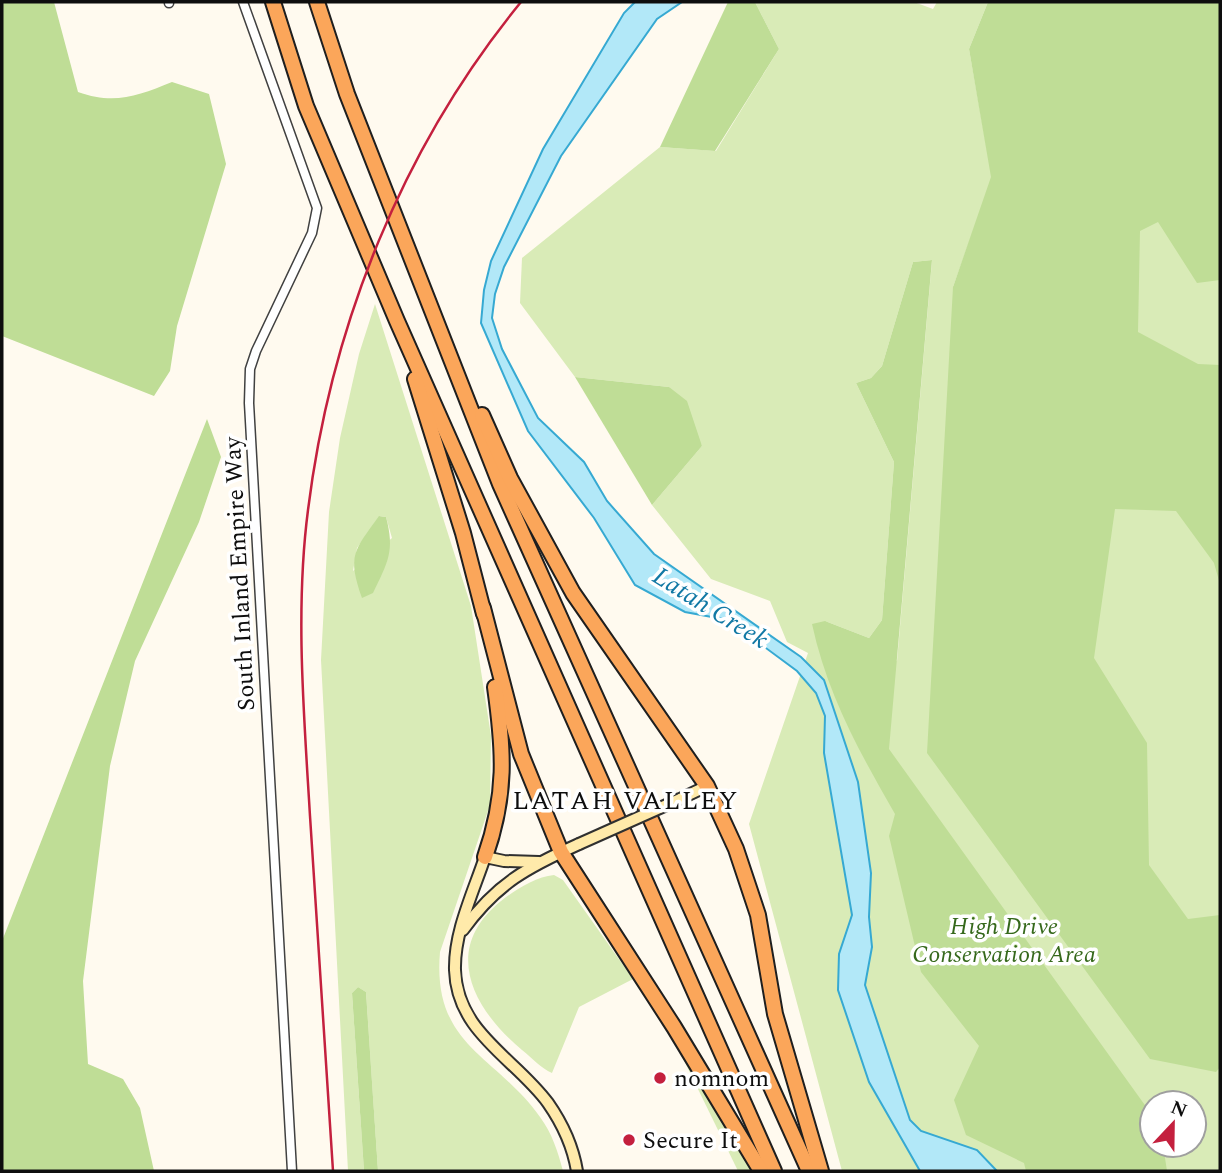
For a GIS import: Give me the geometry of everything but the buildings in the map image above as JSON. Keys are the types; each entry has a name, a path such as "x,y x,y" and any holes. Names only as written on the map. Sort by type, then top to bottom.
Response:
{"highway":[{"path":"274,2 306,106 397,321 774,1171"},
{"path":"317,2 347,94 500,484 809,1171"},
{"path":"431,311 463,366 510,478 555,562 603,640 707,786 736,849 758,915 775,1014 821,1171"},
{"path":"397,321 463,533 521,754 561,852 674,1027 761,1171"},
{"path":"483,608 504,764 500,807 485,857"}],"main road":[{"path":"461,933 494,892 539,862 707,786"},
{"path":"539,862 511,862 485,857 461,933 455,970 464,1010 488,1043 548,1103 565,1134 577,1171"}],"street":[{"name":"South Inland Empire Way","path":"243,2 317,208 312,233 256,351 250,369 248,402 292,1171"}],"green space":[{"path":"2,2 54,2 78,92 103,98 126,97 172,82 209,94 226,164 177,326 170,371 154,396 2,336"},
{"path":"728,2 755,2 779,49 715,151 660,147"},
{"name":"High Drive Conservation Area","path":"755,2 914,2 933,9 937,2 988,2 969,49 992,178 953,287 1055,203 1220,2 1220,1171 842,1171 749,824 808,653 787,642 770,601 711,579 652,505 702,446 669,387 575,377 520,303 522,258 660,147 716,151 779,49","holes":["932,261 897,661 825,621 869,638 882,620 894,462 856,383 871,378 882,366 913,262"]},
{"path":"988,2 1220,2 1220,280 1197,283 1158,222 1140,231 1138,332 1198,364 1220,365 1220,584 1214,563 1176,511 1115,509 1094,658 1147,743 1149,865 1188,919 1220,915 1220,1067 1216,1072 1150,1059 927,753 953,287 991,177 969,49"},
{"name":"High Drive Conservation Area","path":"932,260 889,749 1138,1096 1138,1159 1165,1159 1167,1171 1026,1171 1024,1163 966,1135 954,1100 979,1046 921,972 889,836 895,814 846,722 818,650 812,624 825,621 869,638 882,620 894,462 856,383 871,378 882,366 913,262"},
{"path":"375,304 471,606 491,736 490,805 440,952 440,983 446,1009 456,1029 470,1046 540,1117 554,1143 563,1171 378,1171 366,992 358,987 352,993 364,1171 348,1171 321,660 329,512 340,438 359,354","holes":["380,516 386,517 392,538 353,571 357,548"]},
{"path":"575,377 669,387 687,401 702,446 652,505"},
{"path":"207,419 221,457 199,522 135,661 110,766 83,981 88,1064 123,1079 140,1108 154,1171 2,1171 2,941"},
{"path":"379,516 386,517 390,548 383,573 373,593 362,598 354,562 359,546"},
{"path":"554,875 563,880 633,979 579,1007 552,1073 522,1050 490,1017 478,998 468,959 472,939 482,920 501,901 533,881"},
{"path":"358,987 366,992 378,1171 364,1171 352,993"},
{"path":"675,1042 727,1125 751,1171 738,1171"}],"water":[{"name":"Latah Creek","path":"635,2 682,2 657,19 561,156 504,267 495,294 492,318 502,349 538,418 584,462 607,501 654,554 801,657 824,680 858,782 871,873 869,917 872,947 865,985 910,1120 921,1131 977,1150 997,1171 920,1171 869,1082 838,990 839,954 852,915 824,753 825,716 816,693 797,671 728,620 685,612 635,585 594,518 528,431 481,323 484,290 491,261 543,149 624,13"}],"railway":[{"path":"333,1171 301,624 304,548 319,441 334,373 354,306 408,177 441,116 479,58 521,2"}],"place":[{"name":"nomnom","path":"660,1078"},
{"name":"Secure It","path":"629,1140"}],"district":[{"name":"LATAH VALLEY","path":"626,800"}]}
